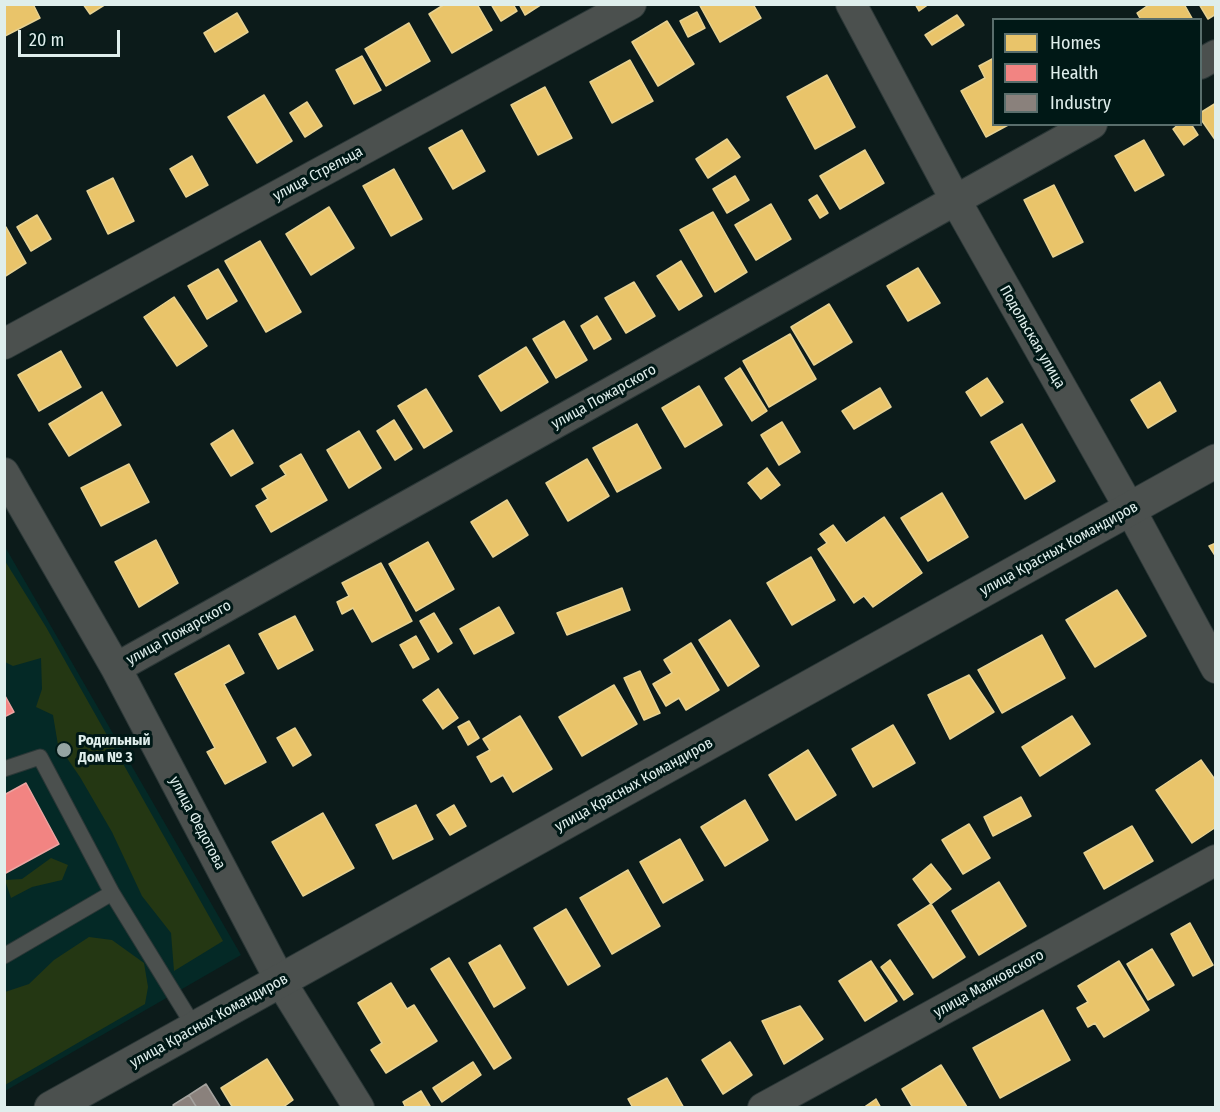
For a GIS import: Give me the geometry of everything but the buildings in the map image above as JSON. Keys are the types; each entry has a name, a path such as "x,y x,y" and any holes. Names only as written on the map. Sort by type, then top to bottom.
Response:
{"street":[{"name":"улица Стрельца","path":"4,344 631,4"},
{"name":"Подольская улица","path":"851,4 956,201 1130,509 1215,668"},
{"path":"1202,63 1215,55"},
{"name":"улица Пожарского","path":"116,668 1088,126"},
{"name":"улица Красных Командиров","path":"51,1107 281,982 1215,461"},
{"name":"улица Федотова","path":"4,473 116,668 281,982 358,1107"},
{"name":"улица Маяковского","path":"763,1107 1215,860"}],"lane":[{"path":"4,769 40,757 112,893 195,1028"},
{"path":"4,956 112,893"}],"shaded area":[{"name":"Родильный Дом № 3","path":"4,545 241,955 5,1091 4,1091"}],"green space":[{"path":"5,561 46,627 223,941 174,971 171,933 142,896 112,832 80,777 58,745 53,715 36,707 42,689 41,658 13,666 5,662"},
{"path":"51,858 68,865 62,880 32,887 11,898 5,880 22,879"},
{"path":"89,937 112,940 144,963 148,987 145,1004 5,1085 5,992 29,984 54,960"}],"place":[{"name":"Родильный Дом № 3","path":"64,750"}]}
